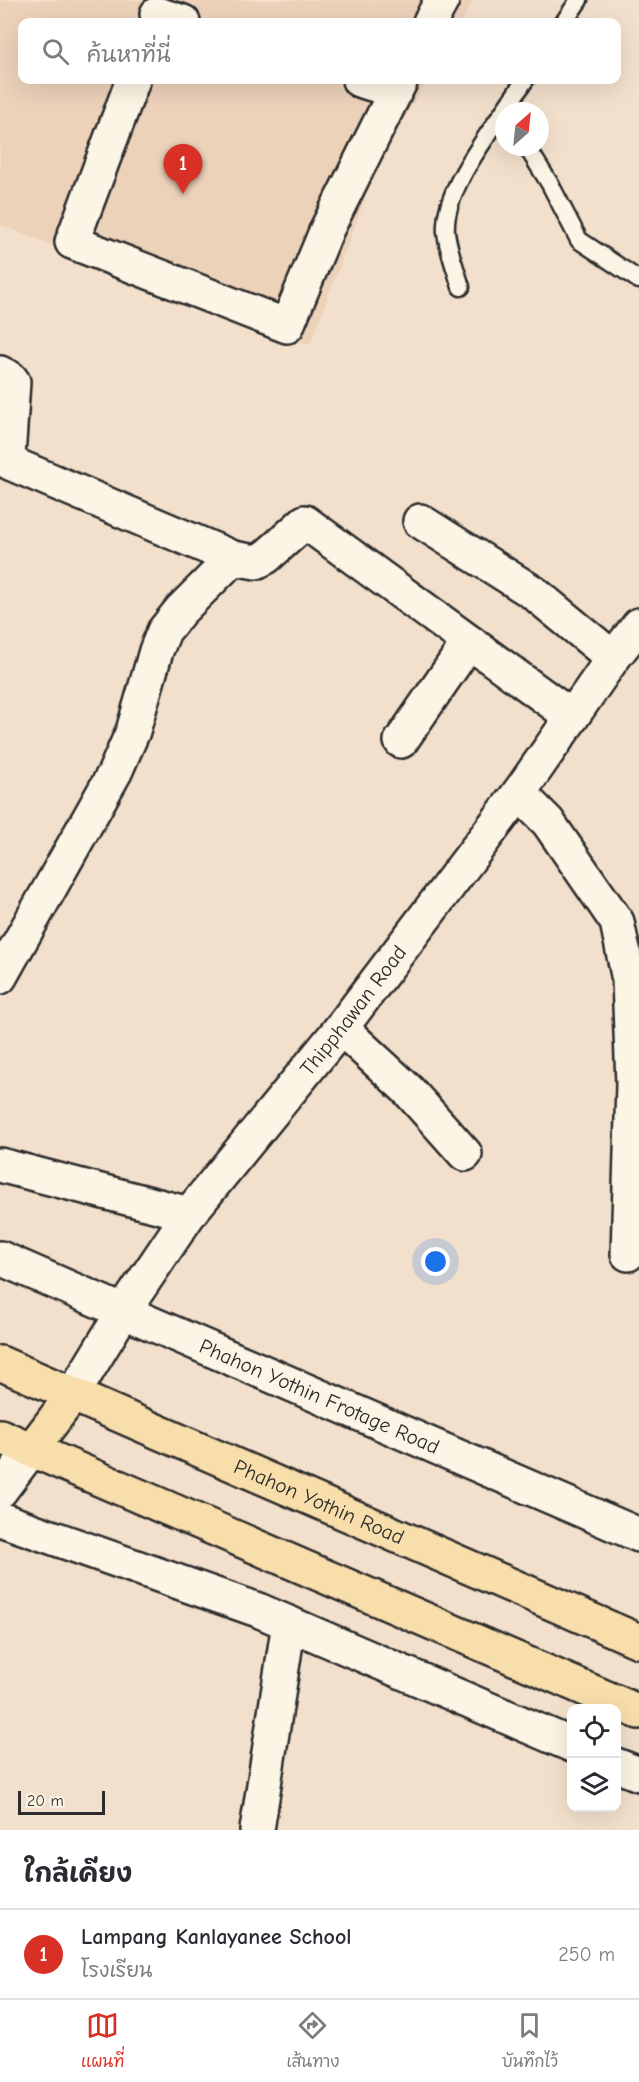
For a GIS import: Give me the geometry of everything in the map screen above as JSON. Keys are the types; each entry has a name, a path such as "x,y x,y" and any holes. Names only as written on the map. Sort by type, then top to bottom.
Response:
{"highway":[{"name":"Phahon Yothin Road","path":"0,1364 639,1641"},
{"path":"31,1450 72,1396"},
{"path":"0,1436 639,1712"}],"street":[{"path":"432,18 442,0"},
{"path":"131,84 72,242 287,326 327,229 398,85"},
{"path":"0,373 14,382 8,457 10,463 233,558 255,562 266,557 305,522 572,717"},
{"path":"420,520 534,593 613,658"},
{"path":"0,977 115,772 133,731 164,631 180,611 233,558"},
{"name":"Thipphawan Road","path":"72,1396 123,1312 189,1214 341,1028 519,793 613,658 639,625"},
{"path":"400,741 469,642"},
{"path":"519,793 548,822 628,921 632,1061 628,1254"},
{"path":"341,1028 408,1090 465,1154"},
{"path":"0,1165 189,1214"},
{"name":"Phahon Yothin Frotage Road","path":"0,1258 639,1535"},
{"path":"0,1491 31,1450"},
{"path":"0,1519 258,1610 567,1743"},
{"path":"257,1830 290,1623"},
{"path":"621,1767 639,1774"}],"lane":[{"path":"567,18 579,0"},
{"path":"511,102 522,84"},
{"path":"461,287 446,232 451,201 467,166 495,126"},
{"path":"533,156 579,240 639,280"}],"shaded area":[{"path":"0,0 474,0 463,18 18,18 18,84 425,84 378,164 310,345 0,225"}],"place":[{"name":"Lampang Kanlayanee School","path":"183,194"}]}
